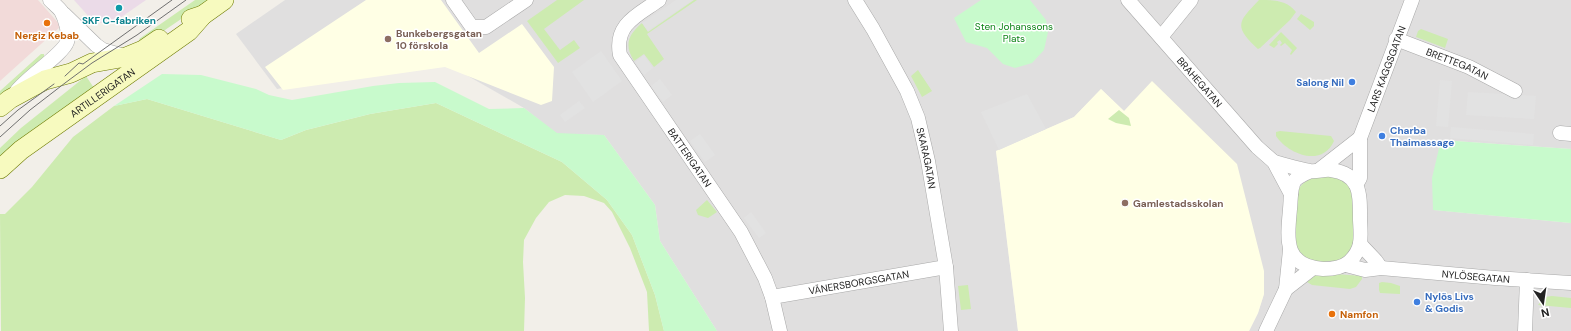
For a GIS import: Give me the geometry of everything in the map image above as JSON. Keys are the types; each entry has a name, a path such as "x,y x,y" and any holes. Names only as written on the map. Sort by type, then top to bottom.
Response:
{"main road":[{"name":"ARTILLERIGATAN","path":"5,103 45,80 70,73 85,66 126,57 143,50 184,22 203,14 224,0"},
{"name":"ARTILLERIGATAN","path":"0,169 21,150 189,31 203,14"}],"street":[{"path":"50,0 103,50 144,64"},
{"path":"453,0 472,27 486,28 526,0"},
{"name":"BATTERIGATAN","path":"659,0 632,19 621,31 618,47 620,55 706,182 731,216 765,278 772,297 780,331"},
{"name":"SKARAGATAN","path":"855,0 873,29 907,91 918,118 928,161 946,267 951,331"},
{"name":"BRAHEGATAN","path":"1128,0 1257,147 1274,162 1291,194"},
{"path":"1161,37 1191,0"},
{"name":"LARS KAGGSGATAN","path":"1356,185 1360,178 1360,138 1396,39 1412,0"},
{"path":"5,103 22,83 62,49 67,42 68,35 62,12"},
{"name":"BRETTEGATAN","path":"1396,39 1469,67 1516,92"},
{"path":"1266,331 1286,289 1290,250 1288,239 1292,188 1296,180 1315,170 1360,138"},
{"name":"BRAHEGATAN","path":"1274,162 1315,170"},
{"path":"1290,250 1301,264 1313,268 1329,269 1339,268 1346,265 1360,248 1360,193 1356,185 1352,179 1338,171 1315,170"},
{"path":"1360,244 1376,261 1380,268"},
{"name":"NYLÖSEGATAN","path":"1346,265 1365,270 1380,268 1571,283"},
{"name":"VÄNERSBORGSGATAN","path":"772,297 946,267"},
{"path":"1286,289 1313,268"},
{"path":"1525,331 1527,280"}],"shaded area":[{"path":"0,0 38,0 61,26 0,81"},
{"path":"74,0 146,0 117,20 101,23 91,19"},
{"path":"285,0 1571,0 1571,149 1441,140 1434,210 1571,223 1571,331 1249,331 1258,313 1264,294 1124,111 1101,89 1074,117 996,151 1018,331 717,331 660,241 655,205 604,135 557,134 524,108 440,60 277,89 236,34"},
{"name":"Bunkebergsgatan 10 förskola","path":"366,0 441,0 479,53 522,24 554,67 552,101 541,105 445,67 283,90 265,67"},
{"path":"676,0 693,0 648,31 642,23"},
{"path":"601,51 622,81 593,102 572,72"},
{"path":"644,55 653,68 644,75 635,62"},
{"path":"660,79 672,95 663,102 651,86"},
{"path":"1440,80 1452,81 1448,127 1436,126"},
{"name":"Gamlestadsskolan","path":"1152,81 1237,164 1264,271 1264,294 1258,313 1249,331 1018,331 996,151 1074,117 1101,89 1124,111"},
{"path":"1468,92 1536,96 1534,119 1466,115"},
{"path":"1027,94 1046,129 999,150 981,112"},
{"path":"579,101 585,108 565,122 560,115"},
{"path":"1451,127 1534,134 1533,145 1450,138"},
{"path":"700,134 715,155 705,162 690,141"},
{"path":"751,212 766,233 759,238 744,218"}],"green space":[{"path":"195,0 209,0 143,45 139,39"},
{"path":"557,0 584,0 544,29 560,50 574,40 580,48 558,63 527,21"},
{"path":"694,0 697,0 647,34 664,59 654,67 644,54 634,61 628,45 633,32 637,27 642,23 648,32"},
{"name":"Sten Johanssons Plats","path":"981,0 1030,0 1046,20 1048,32 1044,50 1032,63 1015,68 1003,64 987,48 966,42 954,18"},
{"path":"1259,0 1284,3 1289,5 1296,12 1290,20 1258,49 1245,35 1241,24 1246,14"},
{"path":"1301,14 1314,22 1314,26 1310,30 1297,19"},
{"path":"1421,29 1448,39 1445,48 1416,37 1418,31"},
{"path":"1281,32 1297,48 1291,55 1292,50 1285,43 1281,46 1280,45 1282,43 1280,40 1274,48 1269,45"},
{"path":"41,54 44,54 44,58 0,97 0,91"},
{"path":"918,70 932,91 922,97 911,76"},
{"path":"162,74 201,75 256,89 269,95 292,100 373,86 399,83 435,82 489,109 524,108 557,133 604,135 655,205 660,241 717,331 664,331 655,295 632,235 607,200 562,162 436,103 370,114 306,130 281,140 147,99 114,106"},
{"path":"86,76 94,88 0,157 0,148 21,128"},
{"path":"147,99 281,140 306,130 370,114 436,103 562,162 607,200 632,235 655,295 664,331 649,331 647,292 630,248 612,212 604,203 584,196 565,195 549,202 536,218 524,240 524,331 1,331 0,214 5,214 32,187 73,137 114,106"},
{"path":"1119,110 1129,118 1131,126 1116,123 1108,119"},
{"path":"1280,131 1331,136 1334,141 1329,149 1322,154 1314,156 1305,155 1296,153 1281,142 1276,136 1276,132"},
{"path":"1441,140 1571,149 1571,223 1433,210 1432,178"},
{"path":"1315,176 1340,179 1348,184 1352,189 1354,241 1348,257 1333,263 1324,263 1306,258 1299,252 1295,244 1297,193 1303,184"},
{"path":"707,200 717,212 708,218 698,215 696,210"},
{"path":"1322,273 1362,276 1362,279 1356,287 1350,289 1312,285 1307,282 1314,276"},
{"path":"1382,282 1400,286 1400,294 1380,293 1379,283"},
{"path":"968,285 971,309 961,310 958,286"},
{"path":"1552,296 1571,298 1571,308 1538,305 1545,297"}],"tram line":[{"path":"65,76 79,63 83,64 172,0"},
{"path":"0,137 30,110 92,63 137,35 186,0"},
{"path":"0,126 18,110 54,84"}],"place":[{"name":"SKF C-fabriken","path":"119,8"},
{"name":"Nergiz Kebab","path":"47,23"},
{"name":"Bunkebergsgatan 10 förskola","path":"388,39"},
{"name":"Salong Nil","path":"1352,82"},
{"name":"Charba Thaimassage","path":"1382,136"},
{"name":"Gamlestadsskolan","path":"1125,203"},
{"name":"Nylös Livs & Godis","path":"1417,302"},
{"name":"Namfon","path":"1332,314"}]}
